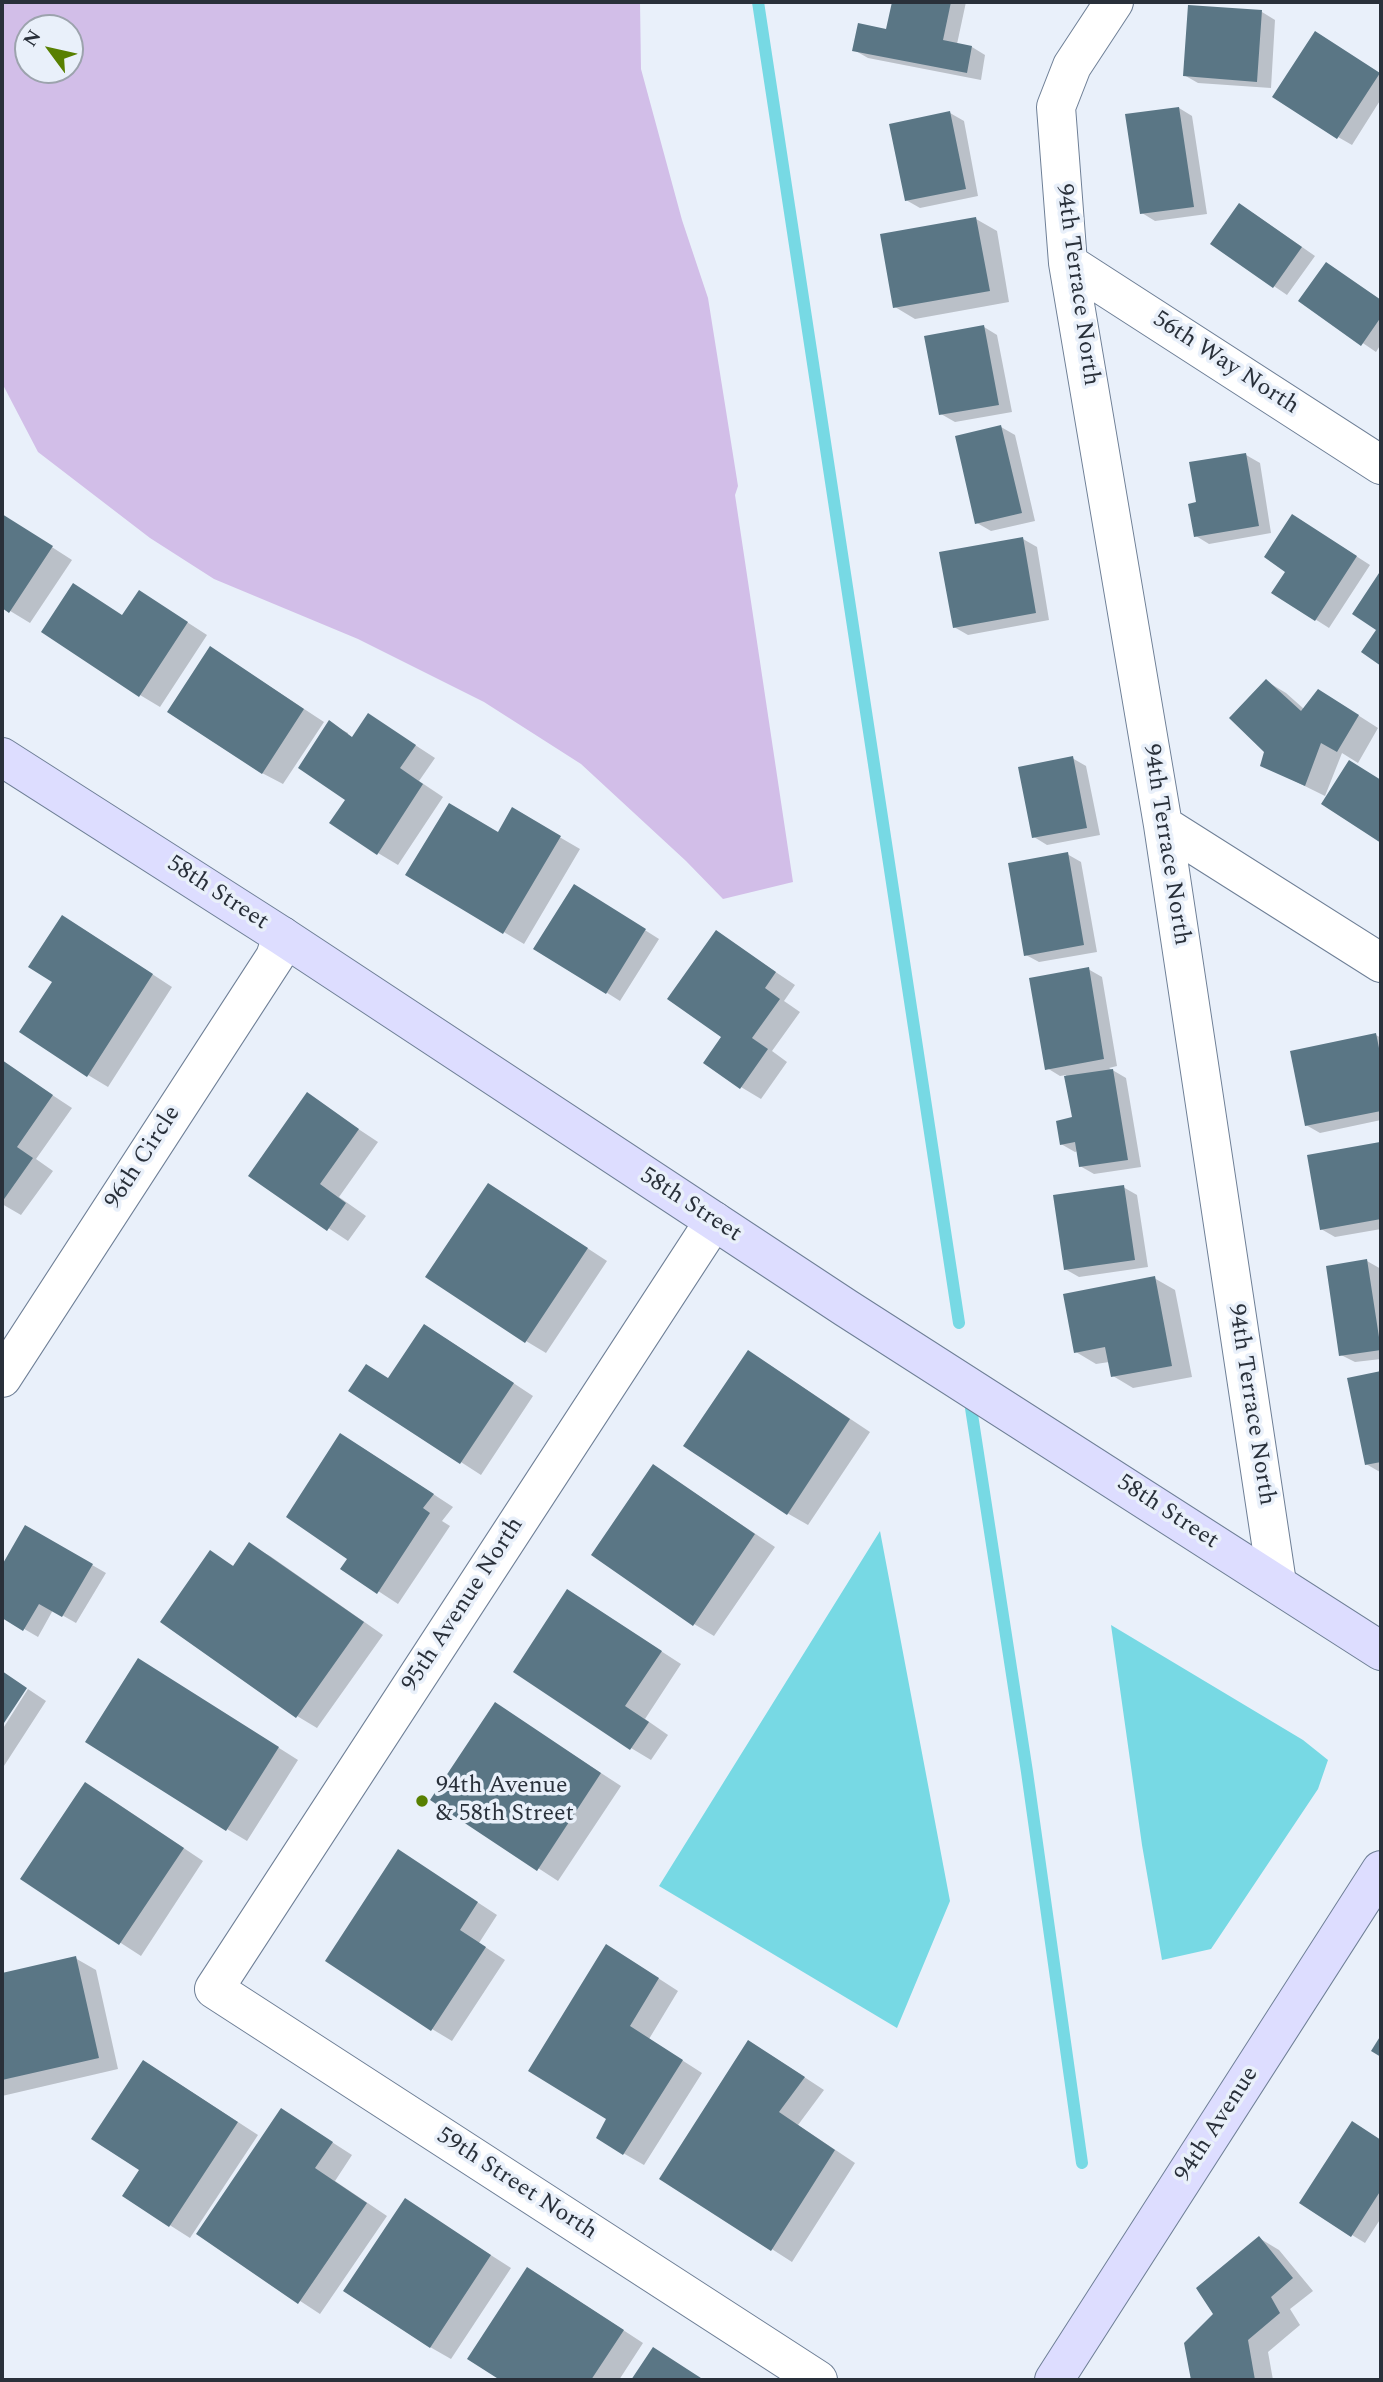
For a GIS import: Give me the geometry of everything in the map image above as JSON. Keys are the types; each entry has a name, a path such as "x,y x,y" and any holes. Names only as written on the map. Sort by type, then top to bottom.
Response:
{"street":[{"name":"94th Terrace North","path":"1114,2 1072,66 1056,107 1068,263 1163,825 1277,1583"},
{"name":"56th Way North","path":"1068,263 1381,465"},
{"name":"58th Street","path":"2,757 282,936 846,1308 1381,1651"},
{"path":"1163,825 1381,963"},
{"name":"96th Circle","path":"2,1378 275,957 282,936"},
{"name":"95th Avenue North","path":"214,1989 714,1222"},
{"name":"94th Avenue","path":"1054,2380 1381,1870"},
{"name":"59th Street North","path":"214,1989 818,2380"}],"shaded area":[{"path":"2,2 640,2 641,69 682,220 708,298 738,486 735,495 793,882 723,899 581,764 484,702 358,639 214,579 150,538 38,452 2,383"}],"water":[{"path":"880,1531 950,1901 897,2028 659,1886"},
{"path":"1111,1625 1303,1740 1328,1760 1318,1789 1211,1949 1162,1960 1142,1845"}],"building":[{"path":"892,2 951,2 943,40 972,46 967,73 852,51 858,23 886,29"},
{"path":"1188,5 1262,10 1257,82 1183,76"},
{"path":"1315,31 1380,73 1337,139 1272,97"},
{"path":"1179,107 1194,207 1140,214 1125,114"},
{"path":"950,111 966,189 905,201 889,124"},
{"path":"1239,203 1302,247 1273,288 1210,244"},
{"path":"976,217 990,291 893,308 880,234"},
{"path":"1326,262 1381,300 1381,317 1361,346 1298,301"},
{"path":"984,325 999,405 939,415 924,336"},
{"path":"1001,425 1022,513 975,524 955,436"},
{"path":"1246,453 1259,526 1194,537 1188,504 1196,502 1189,462"},
{"path":"2,514 53,546 9,613 2,608"},
{"path":"1292,514 1357,556 1315,621 1271,593 1285,572 1264,557"},
{"path":"1023,537 1036,613 953,628 939,552"},
{"path":"1381,570 1381,666 1361,652 1376,630 1352,614"},
{"path":"73,583 122,615 139,590 188,622 139,697 41,632"},
{"path":"210,646 304,709 262,774 167,712"},
{"path":"1266,679 1301,711 1318,689 1359,715 1337,752 1321,743 1305,786 1260,766 1264,752 1229,718"},
{"path":"368,713 416,745 400,768 423,784 377,855 329,823 345,800 298,768 329,720 352,737"},
{"path":"1073,756 1087,828 1032,838 1018,767"},
{"path":"1349,760 1381,780 1381,843 1321,804"},
{"path":"449,803 498,832 512,807 561,836 503,934 405,875"},
{"path":"1068,852 1084,945 1024,956 1008,863"},
{"path":"574,884 646,929 606,994 533,949"},
{"path":"62,915 153,974 87,1077 19,1032 52,982 28,967"},
{"path":"716,930 776,972 765,988 780,999 752,1038 768,1049 740,1089 703,1063 721,1037 667,999"},
{"path":"1089,967 1104,1059 1045,1070 1029,978"},
{"path":"1376,1033 1381,1058 1381,1111 1305,1126 1290,1051"},
{"path":"2,1060 53,1095 17,1147 33,1158 2,1202"},
{"path":"1113,1069 1128,1160 1079,1167 1075,1142 1060,1145 1056,1121 1072,1117 1064,1076"},
{"path":"307,1092 359,1129 320,1184 346,1203 327,1231 248,1176"},
{"path":"1380,1142 1381,1219 1320,1230 1307,1155"},
{"path":"488,1183 588,1248 525,1343 425,1277"},
{"path":"1124,1185 1135,1260 1064,1270 1053,1195"},
{"path":"1367,1259 1381,1350 1339,1356 1326,1266"},
{"path":"1155,1276 1172,1366 1111,1377 1105,1347 1074,1353 1063,1294"},
{"path":"424,1324 514,1383 460,1464 348,1391 366,1364 388,1378"},
{"path":"748,1350 850,1419 787,1515 683,1446"},
{"path":"1381,1371 1381,1462 1365,1465 1347,1378"},
{"path":"340,1433 434,1494 423,1508 430,1513 377,1594 340,1569 347,1559 286,1517"},
{"path":"653,1464 755,1534 693,1626 591,1555"},
{"path":"25,1525 93,1564 62,1617 39,1604 23,1631 2,1618 2,1565"},
{"path":"249,1542 364,1622 296,1718 160,1622 210,1550 233,1566"},
{"path":"567,1589 662,1651 625,1706 649,1722 630,1750 513,1672"},
{"path":"138,1658 279,1747 226,1831 85,1742"},
{"path":"2,1671 27,1688 2,1726"},
{"path":"495,1702 601,1773 537,1871 430,1800"},
{"path":"85,1782 184,1848 119,1945 20,1879"},
{"path":"398,1849 478,1902 460,1930 486,1947 431,2031 325,1961"},
{"path":"606,1944 659,1978 630,2026 683,2060 623,2155 596,2138 606,2119 528,2071"},
{"path":"76,1956 99,2058 2,2080 2,1973"},
{"path":"1381,2035 1381,2057 1371,2051"},
{"path":"748,2040 805,2077 779,2112 835,2150 771,2251 659,2179"},
{"path":"143,2060 238,2122 169,2227 122,2196 139,2170 91,2139"},
{"path":"281,2108 333,2142 315,2168 367,2203 298,2304 196,2234"},
{"path":"1352,2121 1381,2140 1381,2190 1351,2237 1299,2203"},
{"path":"405,2198 491,2255 430,2348 343,2291"},
{"path":"1259,2236 1293,2278 1271,2297 1280,2313 1248,2340 1255,2380 1191,2380 1184,2343 1213,2314 1196,2288"},
{"path":"527,2267 624,2330 591,2380 500,2380 467,2359"},
{"path":"653,2347 704,2380 631,2380"}],"waterway":[{"path":"758,2 959,1323"},
{"path":"969,1395 1027,1772 1082,2163"}],"place":[{"name":"94th Avenue & 58th Street","path":"422,1801"}]}
